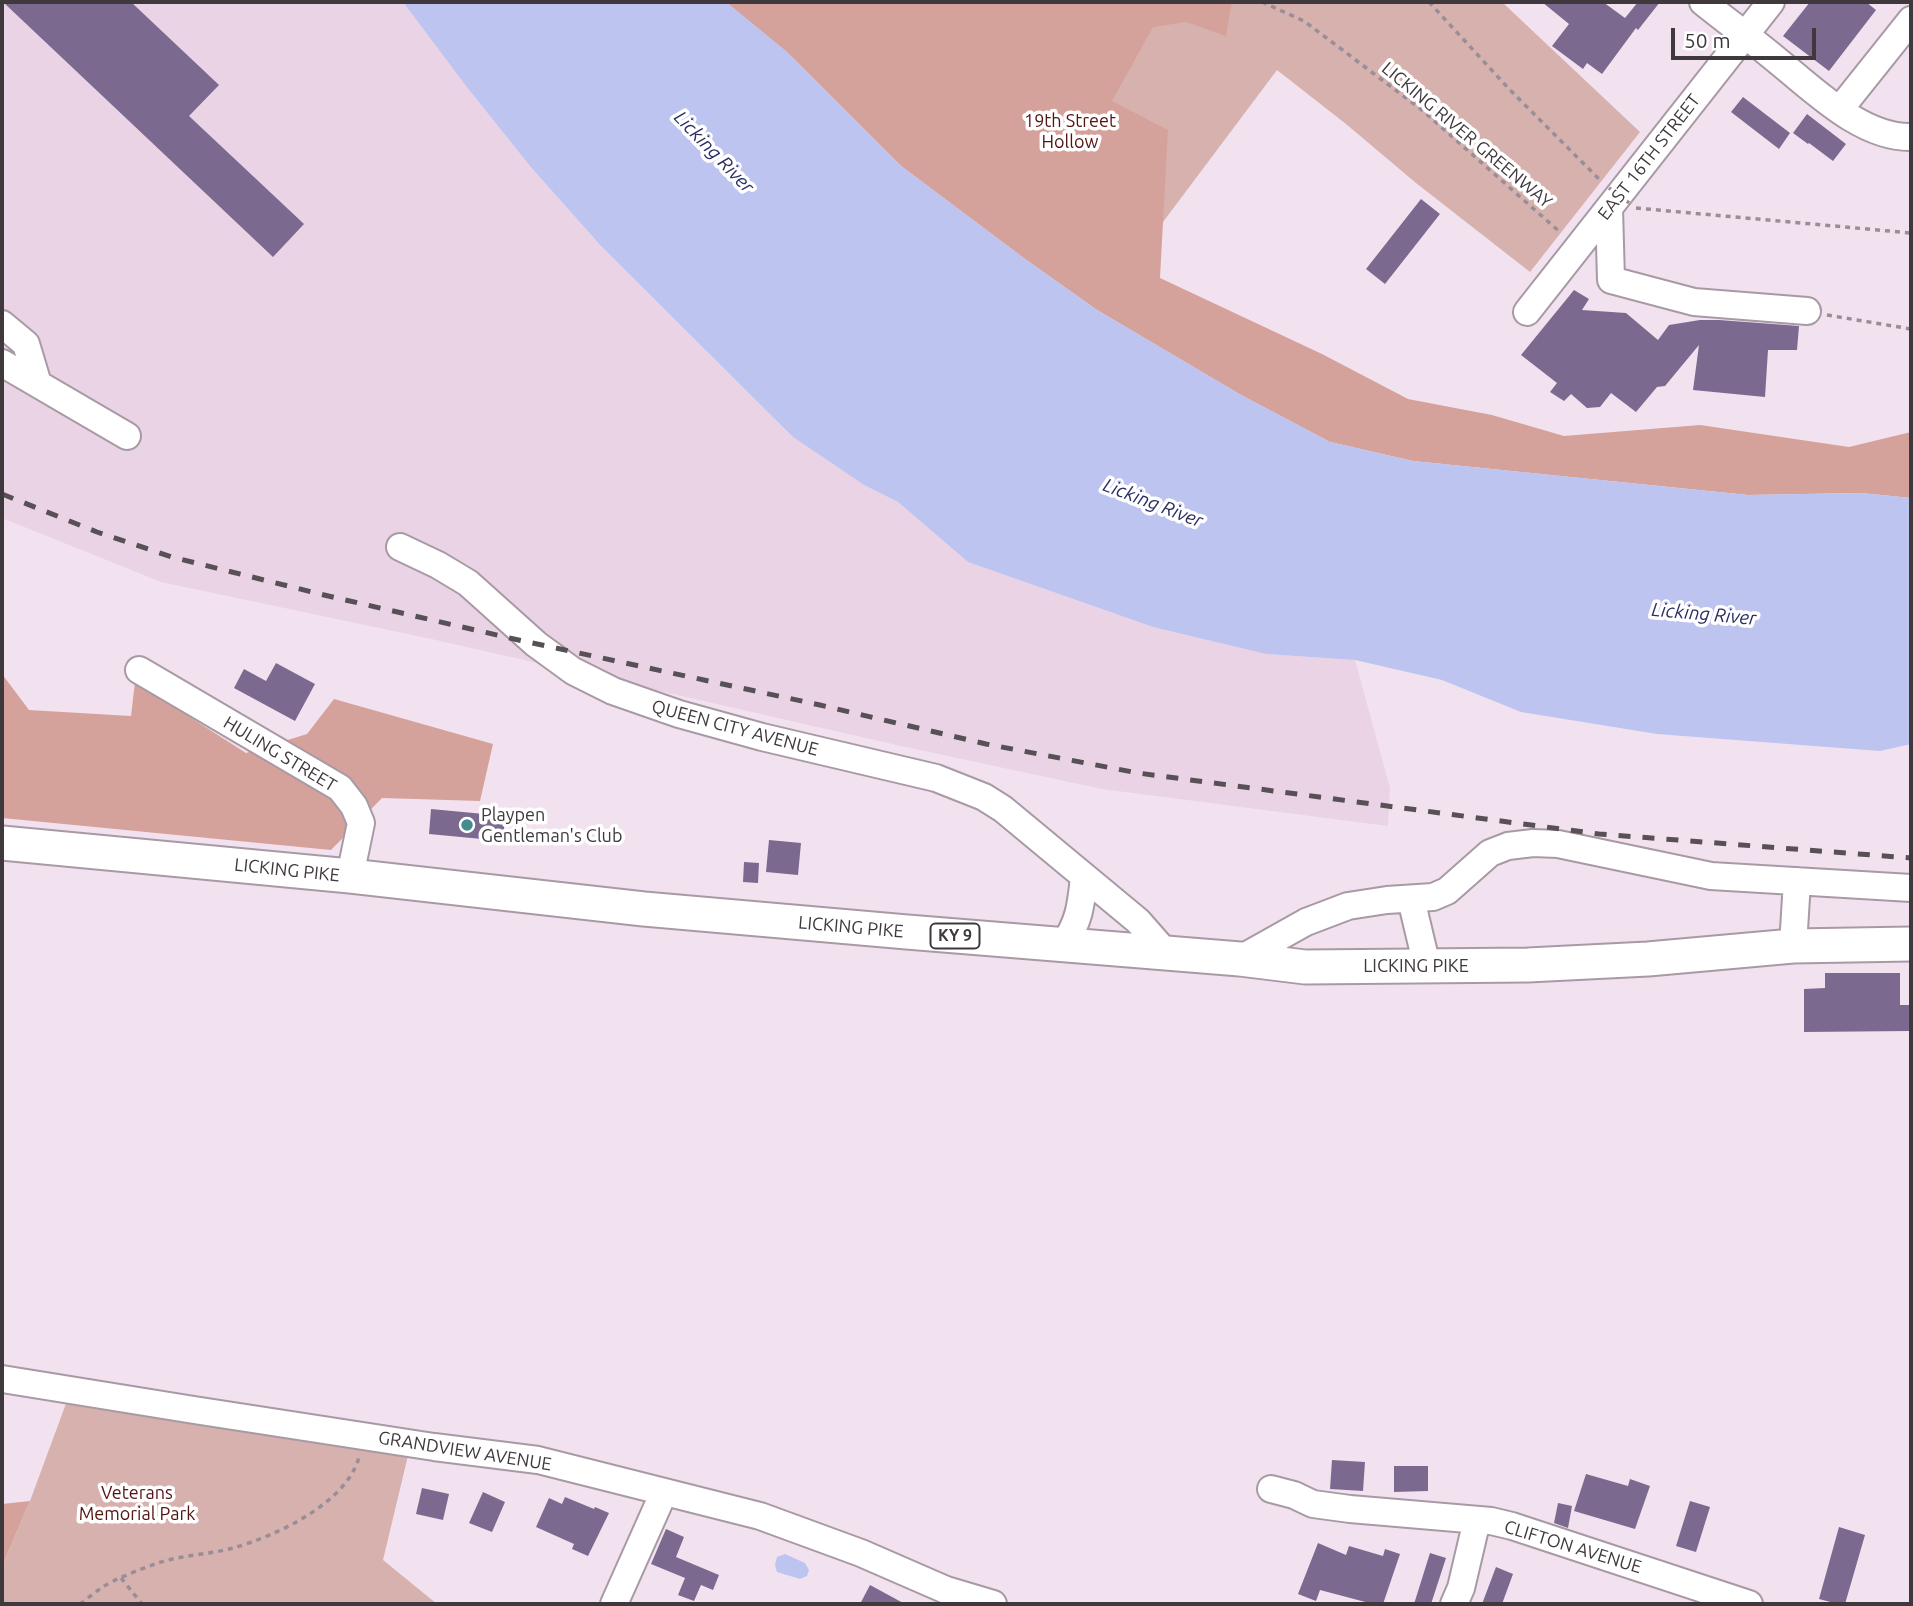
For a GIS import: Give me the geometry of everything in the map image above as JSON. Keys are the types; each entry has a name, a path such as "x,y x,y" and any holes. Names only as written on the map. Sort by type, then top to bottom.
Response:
{"main road":[{"name":"LICKING PIKE","path":"2,843 350,876 644,909 1240,959 1305,967 1528,965 1648,959 1793,946 1911,944"}],"street":[{"path":"1703,2 1861,124 1890,135 1911,137"},
{"name":"EAST 16TH STREET","path":"1527,312 1772,2"},
{"path":"1840,109 1911,20"},
{"path":"1617,200 1611,280 1694,302 1807,311"},
{"path":"2,324 26,344 38,384"},
{"path":"2,363 127,436"},
{"name":"QUEEN CITY AVENUE","path":"400,547 468,583 536,644 582,678 612,691 679,714 936,778 984,797 1003,808 1138,921 1166,953"},
{"name":"HULING STREET","path":"139,670 340,788 354,806 361,823 350,876"},
{"path":"1240,959 1306,922 1348,906 1433,897 1447,891 1490,853 1508,846 1558,844 1711,876 1911,888"},
{"path":"1064,944 1077,922 1084,877"},
{"path":"1793,946 1797,881"},
{"path":"1411,899 1427,966"},
{"name":"GRANDVIEW AVENUE","path":"2,1379 434,1447 538,1460 760,1516 861,1553 942,1597 993,1604"},
{"name":"CLIFTON AVENUE","path":"1271,1489 1294,1494 1313,1504 1477,1520 1512,1526 1749,1604"},
{"path":"614,1604 664,1492"},
{"path":"1454,1604 1461,1588 1477,1520"}],"path":[{"name":"LICKING RIVER GREENWAY","path":"1262,2 1304,21 1422,110 1577,248"},
{"path":"1429,2 1617,200 1635,208 1911,233"},
{"path":"1807,311 1911,329"},
{"path":"80,1604 103,1587 157,1563 232,1548 262,1538 325,1504 344,1486 356,1469 365,1435"},
{"path":"121,1578 142,1604"}],"shaded area":[{"path":"2,2 403,2 530,166 601,246 793,437 864,485 898,502 968,562 1153,627 1266,654 1355,660 1390,788 1388,826 1102,789 436,640 161,582 2,518"}],"green space":[{"name":"19th Street Hollow","path":"726,2 1502,2 1640,132 1530,272 1277,70 1097,310"},
{"path":"726,2 1232,2 1226,36 1186,22 1153,27 1112,101 1168,130 1160,278 1322,354 1408,399 1492,415 1564,436 1700,425 1849,447 1911,432 1911,498 1861,493 1748,495 1413,461 1330,442 1241,395 1097,310 1025,259 901,166 786,51"},
{"path":"2,674 29,710 131,716 135,682 246,753 307,734 334,699 493,744 480,801 382,798 331,850 2,818"},
{"name":"Veterans Memorial Park","path":"71,1390 411,1443 383,1560 437,1604 2,1604 2,1566 30,1501"},
{"path":"30,1501 2,1566 2,1504"}],"water":[{"name":"Licking River","path":"403,2 726,2 786,51 901,166 1025,259 1097,310 1241,395 1330,442 1413,461 1748,495 1861,493 1911,498 1911,744 1880,751 1657,734 1521,712 1442,680 1355,660 1266,654 1153,627 968,562 898,502 864,485 793,437 601,246 530,166"},
{"path":"785,1554 805,1563 809,1570 807,1576 800,1579 777,1572 777,1557"}],"building":[{"path":"3,2 131,2 219,85 189,116 304,224 273,257"},
{"path":"1542,2 1603,2 1625,18 1638,2 1660,2 1638,30 1636,28 1602,74 1587,63 1583,69 1552,46 1569,24"},
{"path":"1810,2 1866,2 1876,10 1829,71 1783,36"},
{"path":"1743,97 1790,133 1779,149 1731,112"},
{"path":"1807,114 1846,144 1833,161 1793,133"},
{"path":"1421,199 1440,214 1385,284 1366,269"},
{"path":"1574,290 1589,299 1582,310 1626,313 1658,340 1669,325 1719,320 1799,326 1797,350 1768,350 1765,397 1693,390 1699,345 1665,386 1657,387 1636,412 1611,393 1600,407 1587,408 1571,394 1564,401 1550,392 1557,383 1521,355"},
{"path":"276,663 315,684 295,721 234,688 244,669 266,681"},
{"name":"Playpen Gentleman's Club","path":"431,809 505,816 503,841 429,834"},
{"path":"769,840 801,843 798,875 766,872"},
{"path":"744,862 759,863 758,883 743,882"},
{"path":"1825,973 1900,973 1900,1005 1911,1005 1911,1031 1804,1032 1804,989 1825,988"},
{"path":"1332,1460 1365,1462 1363,1491 1330,1489"},
{"path":"1394,1466 1428,1466 1428,1491 1394,1492"},
{"path":"1586,1474 1628,1486 1630,1479 1650,1486 1635,1529 1574,1511"},
{"path":"422,1488 449,1494 443,1520 416,1514"},
{"path":"483,1492 505,1502 492,1532 469,1523"},
{"path":"565,1497 609,1513 588,1556 572,1549 574,1544 536,1527 549,1498 562,1504"},
{"path":"1690,1501 1710,1507 1696,1552 1676,1546"},
{"path":"1558,1503 1572,1506 1568,1528 1554,1523"},
{"path":"1839,1527 1865,1535 1845,1604 1819,1599"},
{"path":"666,1529 684,1537 676,1557 719,1575 713,1590 701,1585 694,1601 678,1595 685,1578 651,1564"},
{"path":"1318,1543 1346,1555 1349,1546 1383,1556 1385,1549 1400,1554 1383,1604 1373,1604 1320,1590 1316,1601 1298,1594"},
{"path":"1430,1553 1446,1558 1431,1604 1414,1604"},
{"path":"1496,1567 1513,1574 1502,1604 1482,1604"},
{"path":"870,1585 905,1604 860,1604"}],"railway":[{"path":"2,494 97,532 172,557 324,595 986,744 1138,773 1599,834 1911,858"}],"place":[{"name":"Playpen Gentleman's Club","path":"467,825"}]}
